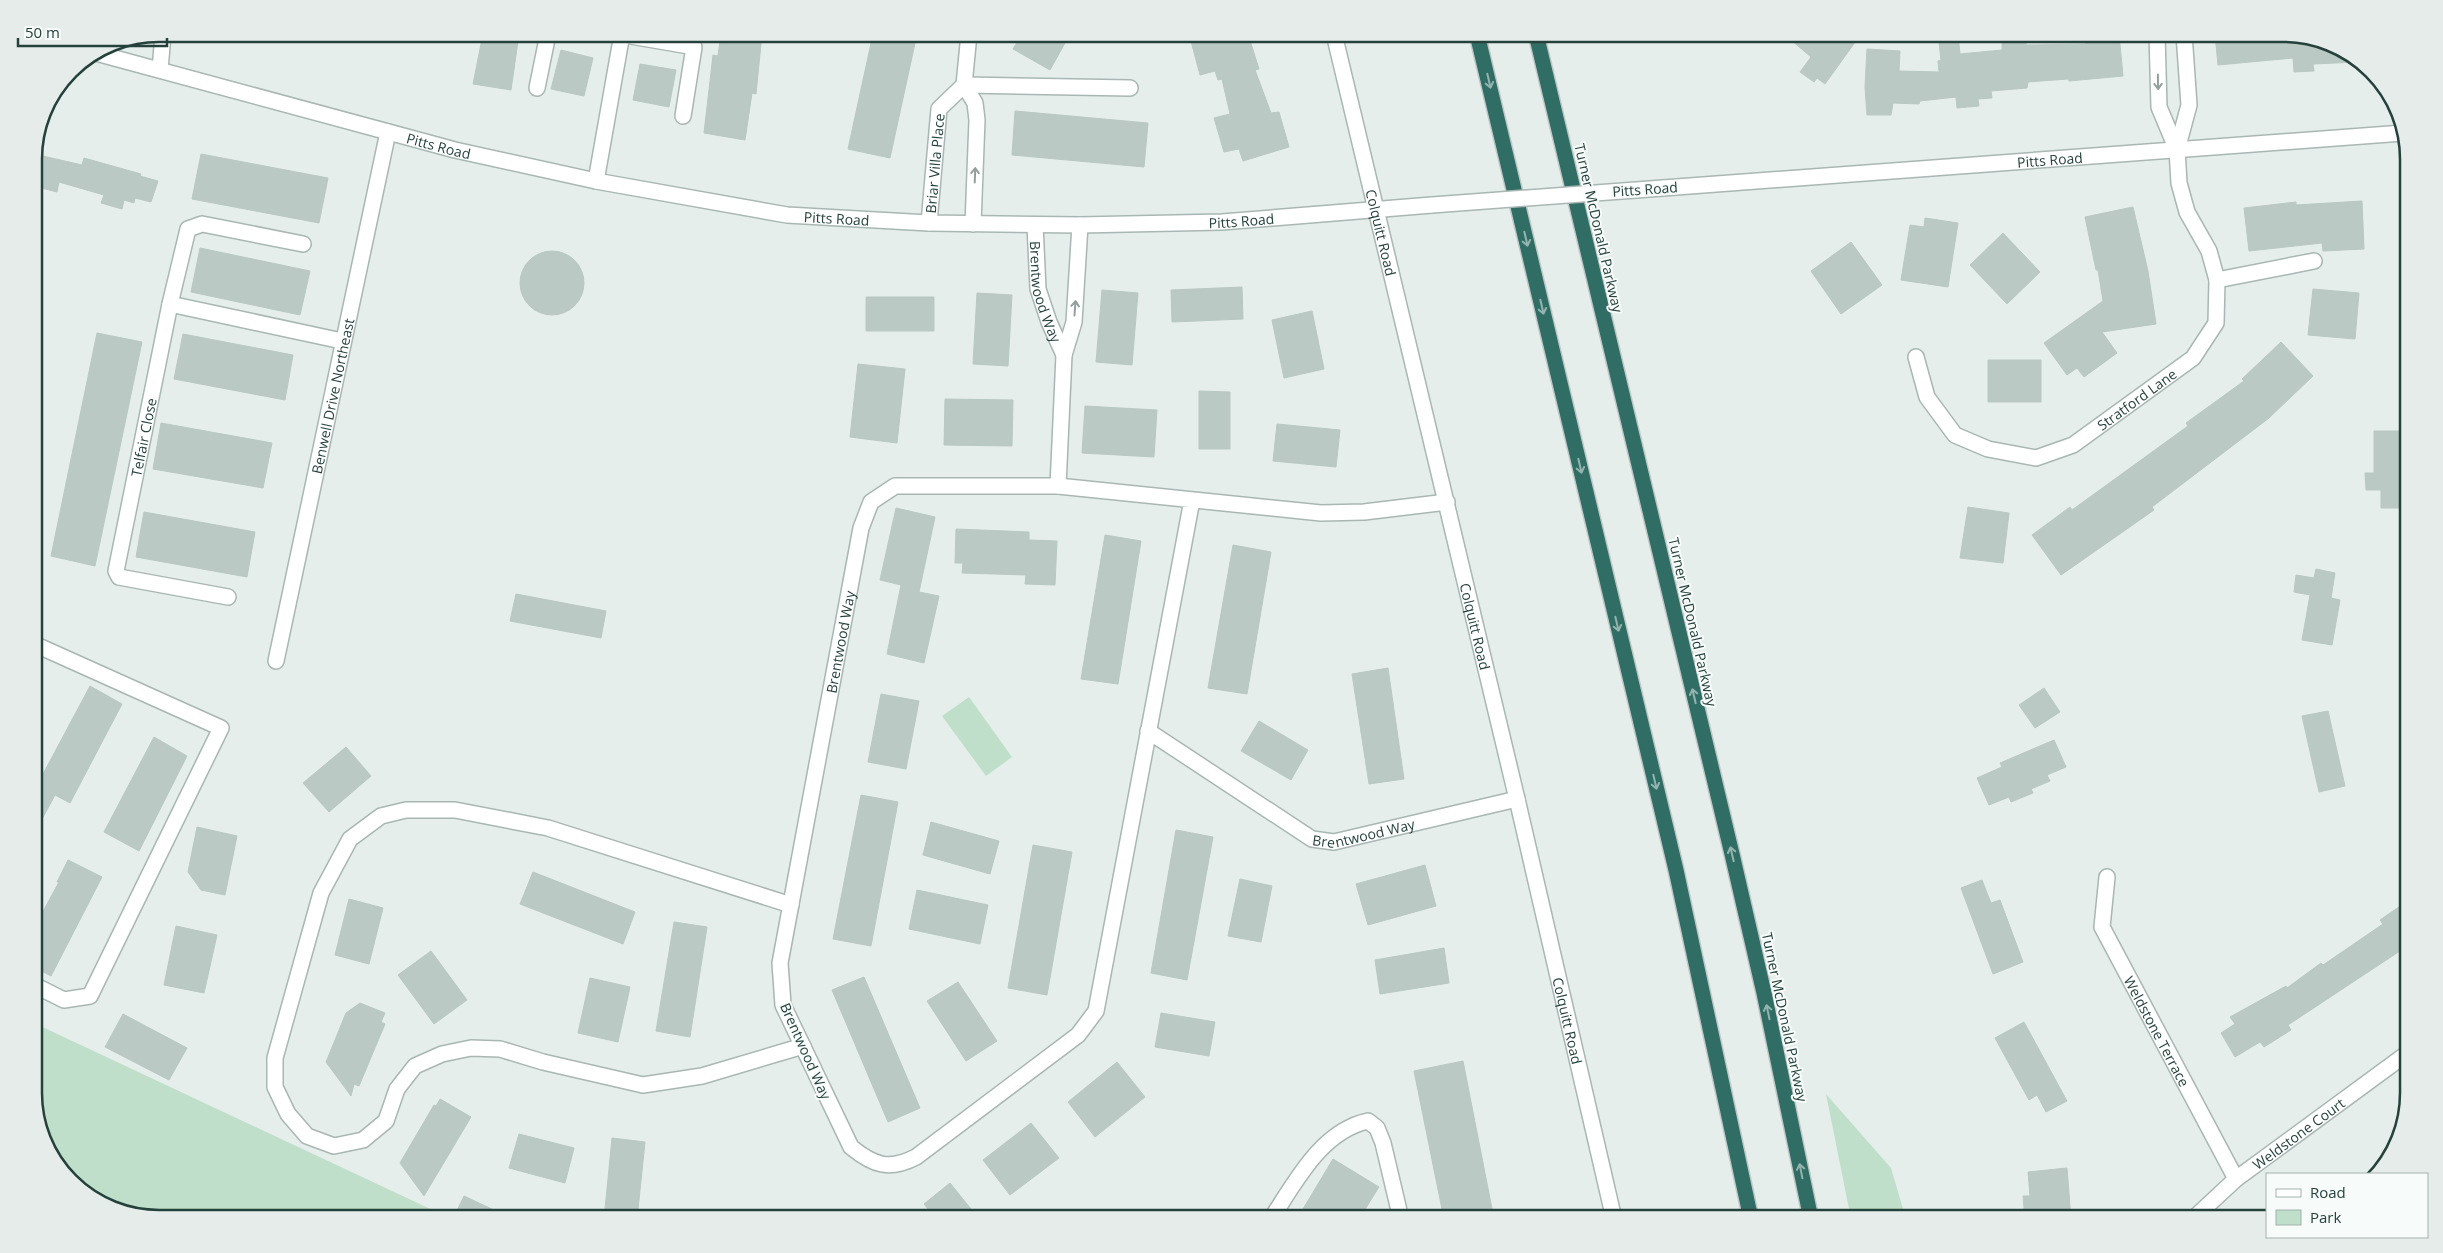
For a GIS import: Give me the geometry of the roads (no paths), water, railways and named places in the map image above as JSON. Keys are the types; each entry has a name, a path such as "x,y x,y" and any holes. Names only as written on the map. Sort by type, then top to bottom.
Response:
{"highway":[{"path":"1479,42 1676,870 1749,1210"},
{"name":"Turner McDonald Parkway","path":"1538,42 1740,891 1808,1210"}],"street":[{"path":"160,70 162,42"},
{"path":"537,88 546,42"},
{"path":"596,181 619,42"},
{"path":"683,116 694,47 691,42"},
{"path":"968,42 964,85 975,103 977,120 973,224"},
{"name":"Colquitt Road","path":"1336,42 1517,799 1612,1210"},
{"name":"Stratford Lane","path":"2157,42 2159,107 2177,150"},
{"name":"Stratford Lane","path":"1916,357 1927,397 1955,435 1988,449 2036,458 2073,445 2193,358 2216,322 2217,280 2209,252 2187,212 2179,183 2177,150 2189,105 2185,42"},
{"name":"Pitts Road","path":"106,56 455,150 596,181 787,215 930,223 1080,225 1222,222 2397,133"},
{"path":"964,85 1130,88"},
{"name":"Briar Villa Place","path":"930,223 939,109 964,85"},
{"name":"Benwell Drive Northeast","path":"276,661 342,341 388,132"},
{"name":"Telfair Close","path":"228,597 120,577 116,571 170,304 188,229 202,224 303,244"},
{"name":"Brentwood Way","path":"1035,225 1038,289 1048,322 1064,355"},
{"name":"Brentwood Way","path":"1058,486 1064,355 1074,322 1080,225"},
{"path":"2217,280 2314,261"},
{"path":"170,304 342,341"},
{"name":"Brentwood Way","path":"1192,500 1096,1011 1078,1034 916,1157 904,1163 888,1166 867,1160 851,1147 783,1004 780,963 861,528 871,502 895,486 1058,486 1321,513 1364,512 1446,502"},
{"path":"43,648 221,728 90,996 64,1000 43,990"},
{"name":"Brentwood Way","path":"1148,731 1312,838 1334,842 1517,799"},
{"path":"791,905 548,828 454,810 406,810 381,816 350,839 321,893 276,1058 275,1087 288,1114 307,1136 334,1146 363,1140 386,1121 397,1089 415,1066 442,1054 471,1048 500,1049 543,1062 643,1085 702,1076 802,1046"},
{"name":"Weldstone Terrace","path":"2106,877 2102,928 2236,1179"},
{"name":"Weldstone Court","path":"2203,1210 2236,1179 2400,1059"},
{"path":"1277,1210 1306,1166 1322,1148 1344,1131 1359,1123 1368,1122 1377,1128 1383,1142 1399,1210"}]}
